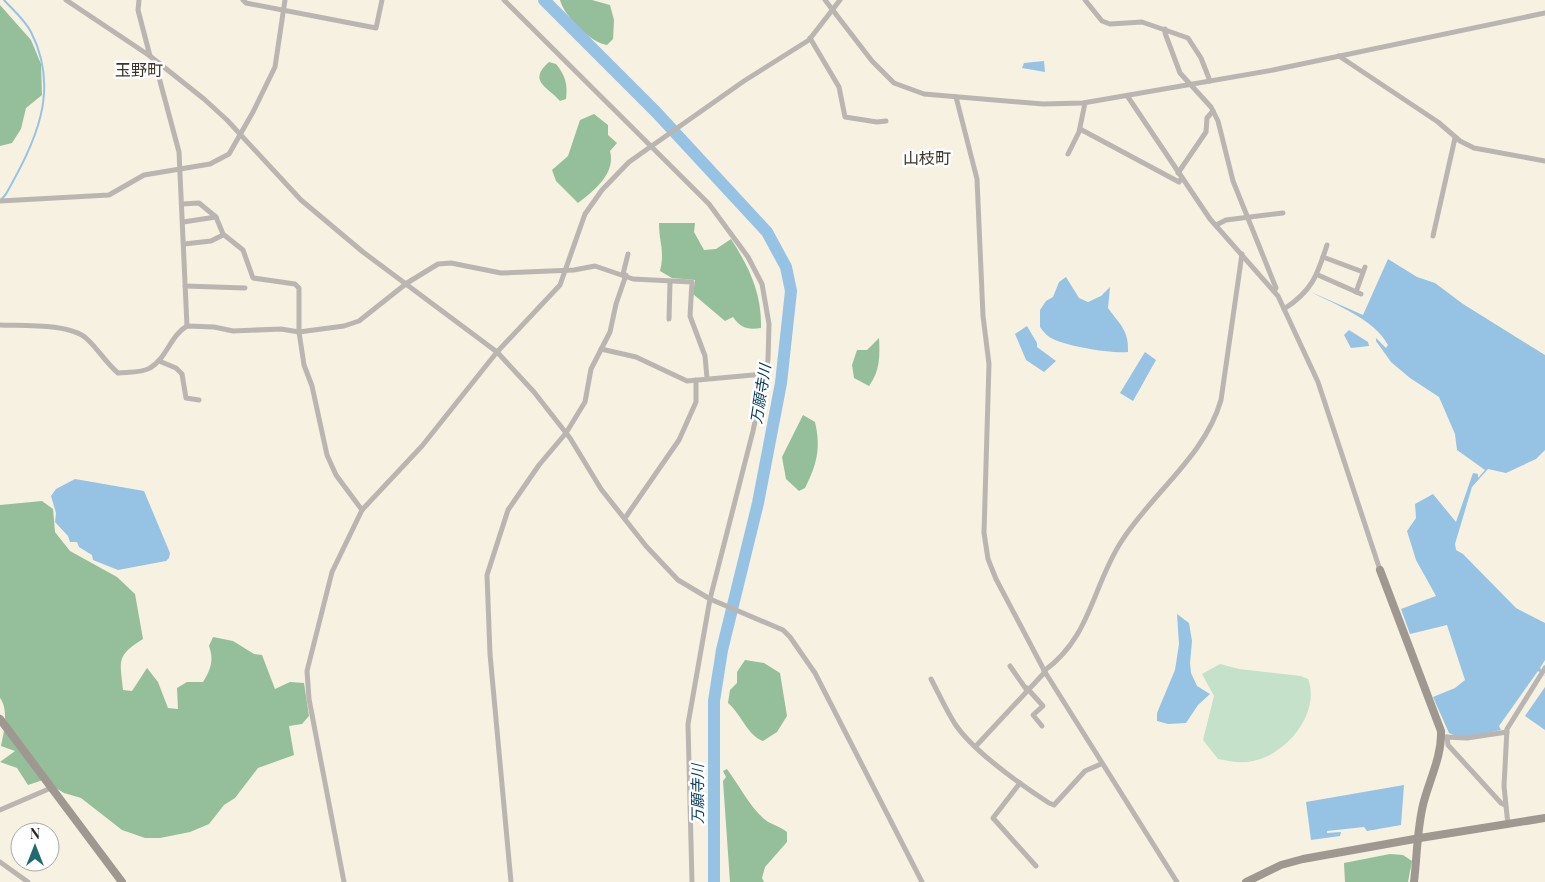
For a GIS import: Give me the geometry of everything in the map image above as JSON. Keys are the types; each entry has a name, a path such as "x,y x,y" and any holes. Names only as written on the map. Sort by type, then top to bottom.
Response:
{"street":[{"path":"66,0 150,56 160,66 204,99 240,134 301,200 363,252 497,352 534,392 566,433 587,469 663,565 678,580 711,599 783,630 804,656 922,882"},
{"path":"139,0 138,10 150,56"},
{"path":"243,0 246,3 376,28 382,0"},
{"path":"0,200 109,195 144,175 210,164 222,159 229,154 275,67 285,0"},
{"path":"504,0 709,204 755,269 762,284 769,324 768,360 711,599 688,724 692,882"},
{"path":"825,0 872,61 894,83 924,94 1043,104 1128,97 1339,56 1545,12"},
{"path":"344,882 306,681 332,572 362,510 422,446 497,352 560,285 585,214 602,190 629,162 810,38 834,11 840,0"},
{"path":"1085,0 1102,21 1110,24 1142,22 1188,38 1197,52 1210,81"},
{"path":"1165,29 1175,62 1189,84 1213,111 1230,165 1233,181 1276,288 1274,291"},
{"path":"810,38 839,87 845,117 876,122 886,121"},
{"path":"1339,56 1438,122 1456,138 1474,148 1545,161"},
{"path":"160,66 157,70 178,147 187,326"},
{"path":"956,97 977,179 983,316 989,364 985,466 985,546 988,559 996,579 1044,671 1177,882"},
{"path":"1128,97 1178,173 1216,225 1274,291 1318,382 1380,570 1444,737 1448,745 1501,803 1505,804"},
{"path":"1068,154 1080,128 1085,102"},
{"path":"1178,173 1206,132 1207,118 1213,111"},
{"path":"1080,128 1179,182 1182,178"},
{"path":"1433,236 1456,138"},
{"path":"182,204 199,203 216,217 223,235 243,250 253,278 295,284 299,288 299,332 304,365 312,386 327,454 336,475 362,510"},
{"path":"1216,225 1226,220 1283,213"},
{"path":"183,222 216,217"},
{"path":"184,244 211,241 223,235"},
{"path":"1284,310 1302,297 1318,275 1327,245"},
{"path":"511,882 490,654 487,575 508,510 539,465 566,433 585,402 591,369 610,332 625,275 628,254"},
{"path":"976,746 1044,671 1064,654 1081,630 1121,542 1193,453 1216,416 1221,400 1242,254"},
{"path":"1318,275 1358,293 1364,270 1323,257"},
{"path":"0,325 73,331 85,337 118,372 149,369 158,361 177,334 187,326 233,331 282,329 299,332 329,329 359,321 407,283 438,264 451,263 501,273 596,266 633,279 692,282 690,316 705,356 707,378"},
{"path":"669,319 670,282"},
{"path":"185,286 197,284 216,288 245,288"},
{"path":"601,349 636,357 688,381 765,374"},
{"path":"158,361 176,368 182,374 186,398 199,400"},
{"path":"625,518 680,440 696,402 696,380"},
{"path":"1010,666 1027,689 1043,706 1033,715 1042,726"},
{"path":"1508,825 1505,804 1507,732 1510,722 1545,668"},
{"path":"931,679 955,724 976,746 1020,783 1054,805 1085,771 1102,764"},
{"path":"0,719 122,882"},
{"path":"1444,737 1467,738 1507,732"},
{"path":"1414,882 1423,806 1444,737"},
{"path":"1020,783 993,818 1036,866"},
{"path":"0,810 51,788"},
{"path":"1246,882 1288,863 1420,838 1545,818"},
{"path":"0,862 28,882"}],"green space":[{"path":"560,0 592,0 610,5 614,20 613,39 607,45 586,34 572,21"},
{"path":"0,5 31,40 41,64 42,95 26,108 21,129 12,143 0,146"},
{"path":"549,62 556,64 564,76 567,89 566,99 560,101 545,88 540,79 540,74"},
{"path":"594,114 608,125 608,135 617,143 610,151 610,167 607,174 597,187 578,203 556,181 552,170 568,156 580,120"},
{"path":"659,223 695,223 694,232 704,250 716,249 731,239 749,270 757,292 761,328 752,329 745,327 739,324 733,317 725,321 693,294 695,280 672,278 660,271 662,252"},
{"path":"879,338 878,363 875,375 869,386 854,378 852,365 857,350 867,350"},
{"path":"803,415 815,422 818,448 809,479 805,488 799,491 786,479 782,457"},
{"path":"42,501 53,509 55,532 70,551 117,577 135,594 143,639 128,650 122,660 123,690 132,691 147,668 158,682 168,708 178,709 177,688 187,682 203,682 208,673 211,664 209,646 213,637 233,641 254,654 262,655 275,689 290,682 304,683 309,716 302,724 289,726 294,755 258,768 235,798 224,805 209,824 190,832 160,838 145,838 122,830 81,798 64,793 43,780 28,785 17,768 0,762 15,751 1,746 5,715 0,698 0,505"},
{"path":"745,660 764,663 780,673 787,716 777,732 763,741 749,730 728,703 730,690 737,683 737,672"},
{"path":"1220,664 1239,669 1301,676 1308,679 1311,692 1310,705 1305,718 1298,730 1288,741 1265,757 1244,762 1218,759 1203,740 1214,696 1202,674"},
{"path":"727,769 758,813 765,820 787,832 787,842 765,867 762,878 764,882 730,882 723,781 726,777 723,771"},
{"path":"1390,854 1403,855 1412,861 1408,882 1345,882 1344,863"}],"water":[{"path":"1044,61 1045,72 1022,68 1024,63"},
{"path":"1388,259 1417,277 1435,283 1463,304 1545,355 1545,450 1536,459 1506,473 1488,469 1472,487 1455,544 1456,550 1463,554 1516,608 1545,623 1545,660 1540,668 1545,676 1538,671 1499,726 1501,730 1467,736 1449,733 1433,697 1455,688 1465,680 1447,625 1410,634 1401,609 1436,596 1416,560 1407,531 1416,518 1415,504 1433,494 1456,522 1473,473 1478,474 1478,478 1485,470 1457,450 1455,434 1439,397 1410,378 1391,362 1376,341 1376,338 1386,348 1388,345 1382,336 1364,320 1311,292 1363,315"},
{"path":"1066,277 1079,298 1088,302 1101,296 1110,287 1108,308 1125,333 1128,352 1100,351 1067,344 1051,338 1042,330 1040,327 1040,310 1046,301 1053,297 1059,282"},
{"path":"1027,326 1037,343 1037,347 1056,361 1044,372 1026,360 1015,334"},
{"path":"1349,330 1368,342 1369,346 1351,348 1344,335"},
{"path":"1145,352 1156,360 1133,401 1120,393"},
{"path":"75,479 144,491 170,553 169,558 166,561 118,570 93,560 92,555 79,547 77,542 70,542 68,536 55,522 56,513 51,496 56,489"},
{"path":"1177,614 1189,623 1192,641 1191,673 1197,686 1210,694 1198,705 1186,723 1168,724 1157,721 1157,713 1175,670 1179,644"},
{"path":"1545,687 1545,730 1525,716"},
{"path":"1404,785 1401,825 1367,831 1364,827 1327,831 1327,833 1341,832 1340,836 1311,840 1306,802"}],"waterway":[{"path":"1,200 17,175 35,135 41,116 44,95 44,75 40,54 31,32 22,19 4,0"},
{"name":"万願寺川","path":"544,0 656,112 767,232 786,267 791,291 781,383 758,503 722,650 714,701 714,882"}],"district":[{"name":"玉野町","path":"139,70"},
{"name":"山枝町","path":"927,158"}]}
